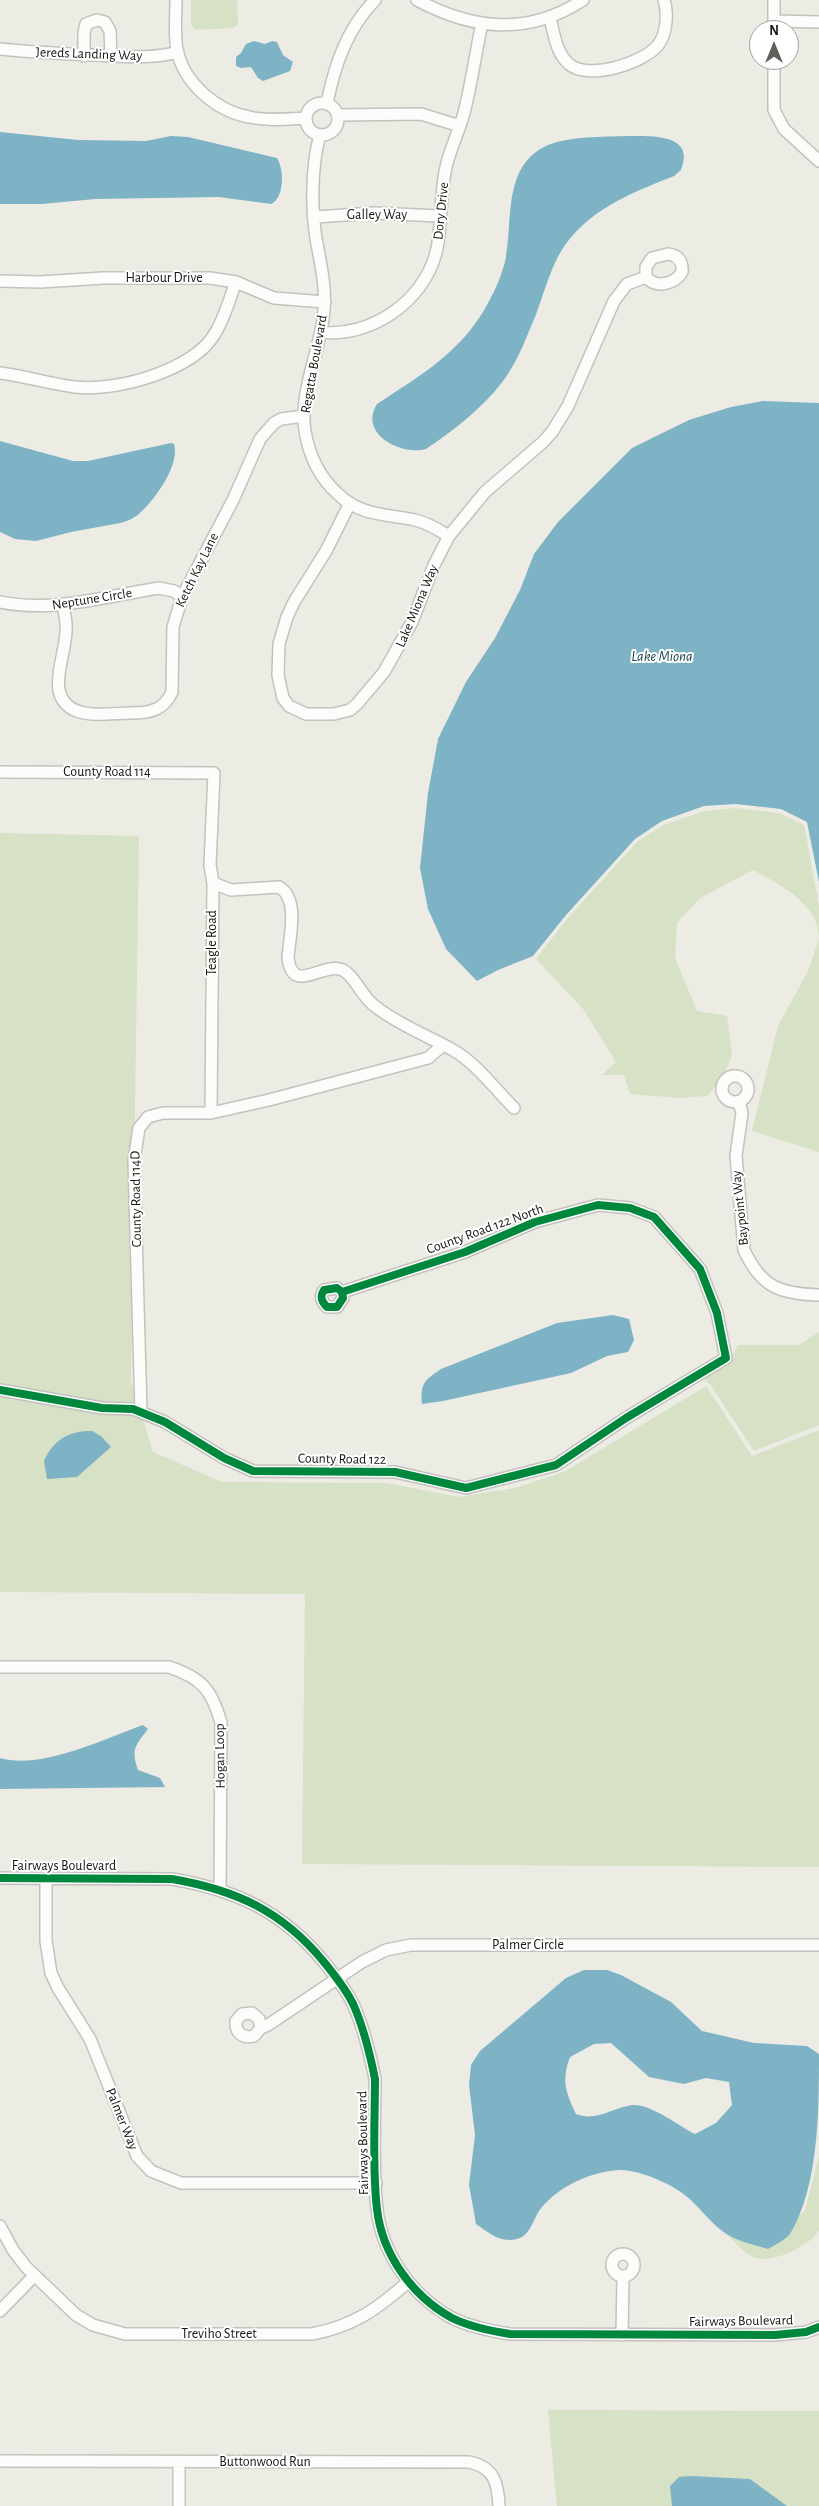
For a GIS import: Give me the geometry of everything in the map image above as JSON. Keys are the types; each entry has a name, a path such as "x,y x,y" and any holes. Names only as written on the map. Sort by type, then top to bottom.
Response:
{"street":[{"path":"176,0 178,52 183,67 195,85 209,99 225,109 248,117 306,118"},
{"path":"326,103 336,66 346,40 356,23 375,0"},
{"path":"417,0 446,13 482,23 513,26 550,18 583,0"},
{"path":"550,18 559,50 570,65 586,71 604,69 640,58 658,45 665,29 666,6 664,0"},
{"path":"774,0 774,20"},
{"path":"84,56 84,29 86,24 96,20 105,22 109,27 111,56"},
{"path":"799,24 819,22"},
{"name":"Dory Drive","path":"321,332 336,334 362,329 388,316 412,294 426,275 435,255 447,163 460,126 482,23"},
{"name":"Jereds Landing Way","path":"0,49 84,56 154,56 178,52"},
{"path":"774,70 774,110 784,129 819,161"},
{"path":"326,103 334,108 338,115 334,130 320,134 312,131 306,118 312,106 326,103"},
{"path":"338,115 422,114 460,126"},
{"name":"Regatta Boulevard","path":"320,134 314,162 315,217 317,242 325,282 325,302 321,332 304,416 308,447 316,466 325,480 350,503 379,516 417,520 449,536"},
{"name":"Galley Way","path":"315,217 374,213 439,216"},
{"name":"Harbour Drive","path":"0,281 40,282 145,277 210,278 236,282 274,298 325,302"},
{"name":"Lake Miona Way","path":"350,503 326,551 294,602 283,629 278,660 279,687 289,706 306,714 342,713 358,704 367,694 394,658 412,622 434,565 449,536 485,492 552,432 568,406 614,300 627,284 646,277"},
{"path":"0,373 88,388 123,383 166,370 188,359 208,344 220,325 236,282"},
{"name":"Ketch Kay Lane","path":"63,604 66,631 58,681 62,699 69,707 86,713 146,713 162,706 172,692 173,627 182,597 233,500 260,439 274,423 281,419 304,416"},
{"name":"Neptune Circle","path":"0,602 20,606 63,604 159,588 174,591 182,597"},
{"name":"County Road 114","path":"0,772 214,773"},
{"name":"Teagle Road","path":"211,1113 213,883 210,865 214,773"},
{"path":"213,883 231,890 279,888 284,890 291,902 288,958 289,967 293,973 303,976 339,968 347,973 362,994 378,1010 462,1056 514,1108"},
{"name":"County Road 114D","path":"141,1412 134,1161 136,1137 141,1124 148,1117 163,1113 211,1113 357,1078 428,1058 443,1045"},
{"name":"Baypoint Way","path":"739,1102 742,1113 736,1156 744,1250 750,1264 762,1279 778,1290 795,1295 819,1295"},
{"name":"County Road 122 North","path":"342,1292 465,1252 535,1222 598,1205 630,1208 654,1217 700,1269 717,1313 726,1358"},
{"name":"County Road 122","path":"0,1390 102,1408 133,1409 165,1422 224,1458 253,1471 395,1472 466,1488 556,1465 626,1418 726,1358"},
{"name":"Hogan Loop","path":"0,1667 169,1668 189,1674 204,1685 215,1702 222,1723 220,1890"},
{"name":"Fairways Boulevard","path":"0,1878 172,1878 238,1896 275,1916 305,1939 337,1979 353,2004 363,2029 375,2079 377,2209 382,2232 392,2258 408,2282 429,2302 452,2318 483,2330 510,2334 775,2335 806,2332 819,2327"},
{"name":"Palmer Way","path":"46,1878 46,1942 52,1973 58,1988 90,2039 137,2156 151,2171 181,2183 376,2183"},
{"name":"Palmer Circle","path":"261,2028 268,2026 337,1979 386,1950 411,1945 819,1945"},
{"name":"Treviho Street","path":"0,2226 13,2250 34,2276 76,2315 93,2325 125,2334 312,2334 356,2321 371,2312 408,2282"},
{"path":"0,2310 34,2276"},
{"path":"622,2335 623,2276"},
{"name":"Buttonwood Run","path":"0,2462 469,2462 484,2467 495,2478 499,2506"},
{"path":"179,2462 179,2506"}],"green space":[{"path":"191,0 237,0 238,24 234,28 196,30 191,25"},
{"path":"736,808 779,813 804,825 819,905 819,935 814,918 802,901 786,889 753,870 700,898 677,923 675,958 697,1011 727,1016 732,1056 722,1079 707,1096 680,1098 630,1094 624,1075 602,1075 616,1062 583,1009 536,959 568,918 637,842 663,825 705,811"},
{"path":"0,833 139,836 131,1381 153,1452 222,1482 386,1483 459,1497 515,1488 566,1471 706,1386 752,1456 819,1430 819,1867 302,1864 305,1594 0,1592"},
{"path":"819,939 819,1152 752,1131 778,1026 808,971"},
{"path":"819,1332 819,1425 754,1451 710,1384 702,1377 729,1361 738,1345 799,1345"},
{"path":"819,2156 819,2230 807,2242 799,2248 779,2256 761,2259 753,2257 746,2252 726,2234 768,2249 805,2210"},
{"path":"548,2410 819,2411 819,2506 557,2506"}],"water":[{"path":"254,41 265,44 272,41 277,42 283,55 293,62 290,71 263,81 258,78 251,67 241,68 236,66 236,57 241,53 246,44"},
{"path":"0,132 78,140 146,141 171,136 188,137 277,158 282,176 281,190 276,201 271,204 219,197 95,199 42,204 0,204"},
{"path":"587,137 658,137 677,143 682,149 684,158 681,170 674,176 633,193 608,207 595,215 573,235 560,254 550,274 535,317 513,366 495,391 477,409 426,449 406,449 395,446 385,440 373,425 373,415 377,404 425,372 453,349 478,320 494,292 506,257 510,209 517,179 523,165 534,154 548,145 557,142"},
{"name":"Lake Miona","path":"763,401 819,403 819,882 807,822 781,809 736,804 704,806 662,821 635,839 566,915 533,956 477,981 446,949 428,909 420,868 428,793 438,739 466,682 495,638 520,590 534,554 558,522 632,448 689,420 731,407"},
{"path":"0,441 73,461 88,461 171,443 174,444 175,452 170,471 160,490 134,518 120,523 36,541 15,539 0,532"},
{"path":"613,1315 629,1319 634,1340 628,1352 607,1356 571,1373 422,1404 422,1391 427,1379 441,1369 557,1323"},
{"path":"92,1431 101,1436 111,1447 77,1477 47,1479 44,1461 52,1447 63,1438 76,1432"},
{"path":"143,1725 148,1729 140,1740 135,1752 138,1770 160,1778 165,1787 0,1789 0,1758 16,1761 53,1757"},
{"path":"584,1970 607,1970 621,1975 671,2002 702,2031 754,2043 807,2046 819,2054 819,2099 812,2171 800,2215 790,2234 768,2249 729,2236 680,2191 654,2178 627,2170 608,2171 587,2177 567,2186 542,2207 526,2234 517,2239 505,2240 490,2234 476,2224 469,2185 475,2135 469,2085 471,2065 480,2051 566,1978","holes":["611,2043 649,2077 684,2084 706,2078 729,2082 732,2105 716,2123 695,2134 656,2111 639,2105 632,2105 597,2115 583,2116 576,2114 567,2093 565,2080 570,2057 594,2044"]},
{"path":"679,2477 750,2479 787,2506 672,2506 670,2486"}],"cycle path":[{"path":"0,1390 102,1408 133,1409 165,1422 224,1458 253,1471 395,1472 466,1488 556,1465 626,1418 726,1358 717,1313 700,1269 654,1217 630,1208 598,1205 535,1222 465,1252 342,1292 337,1288 324,1290 321,1297 327,1307 337,1307 343,1298 342,1292"},
{"path":"0,1878 172,1879 217,1889 256,1905 292,1929 308,1944 348,1994 358,2015 369,2051 375,2079 375,2193 380,2226 385,2242 401,2272 412,2286 437,2309 452,2318 473,2326 510,2334 775,2335 806,2332 819,2327"}]}
